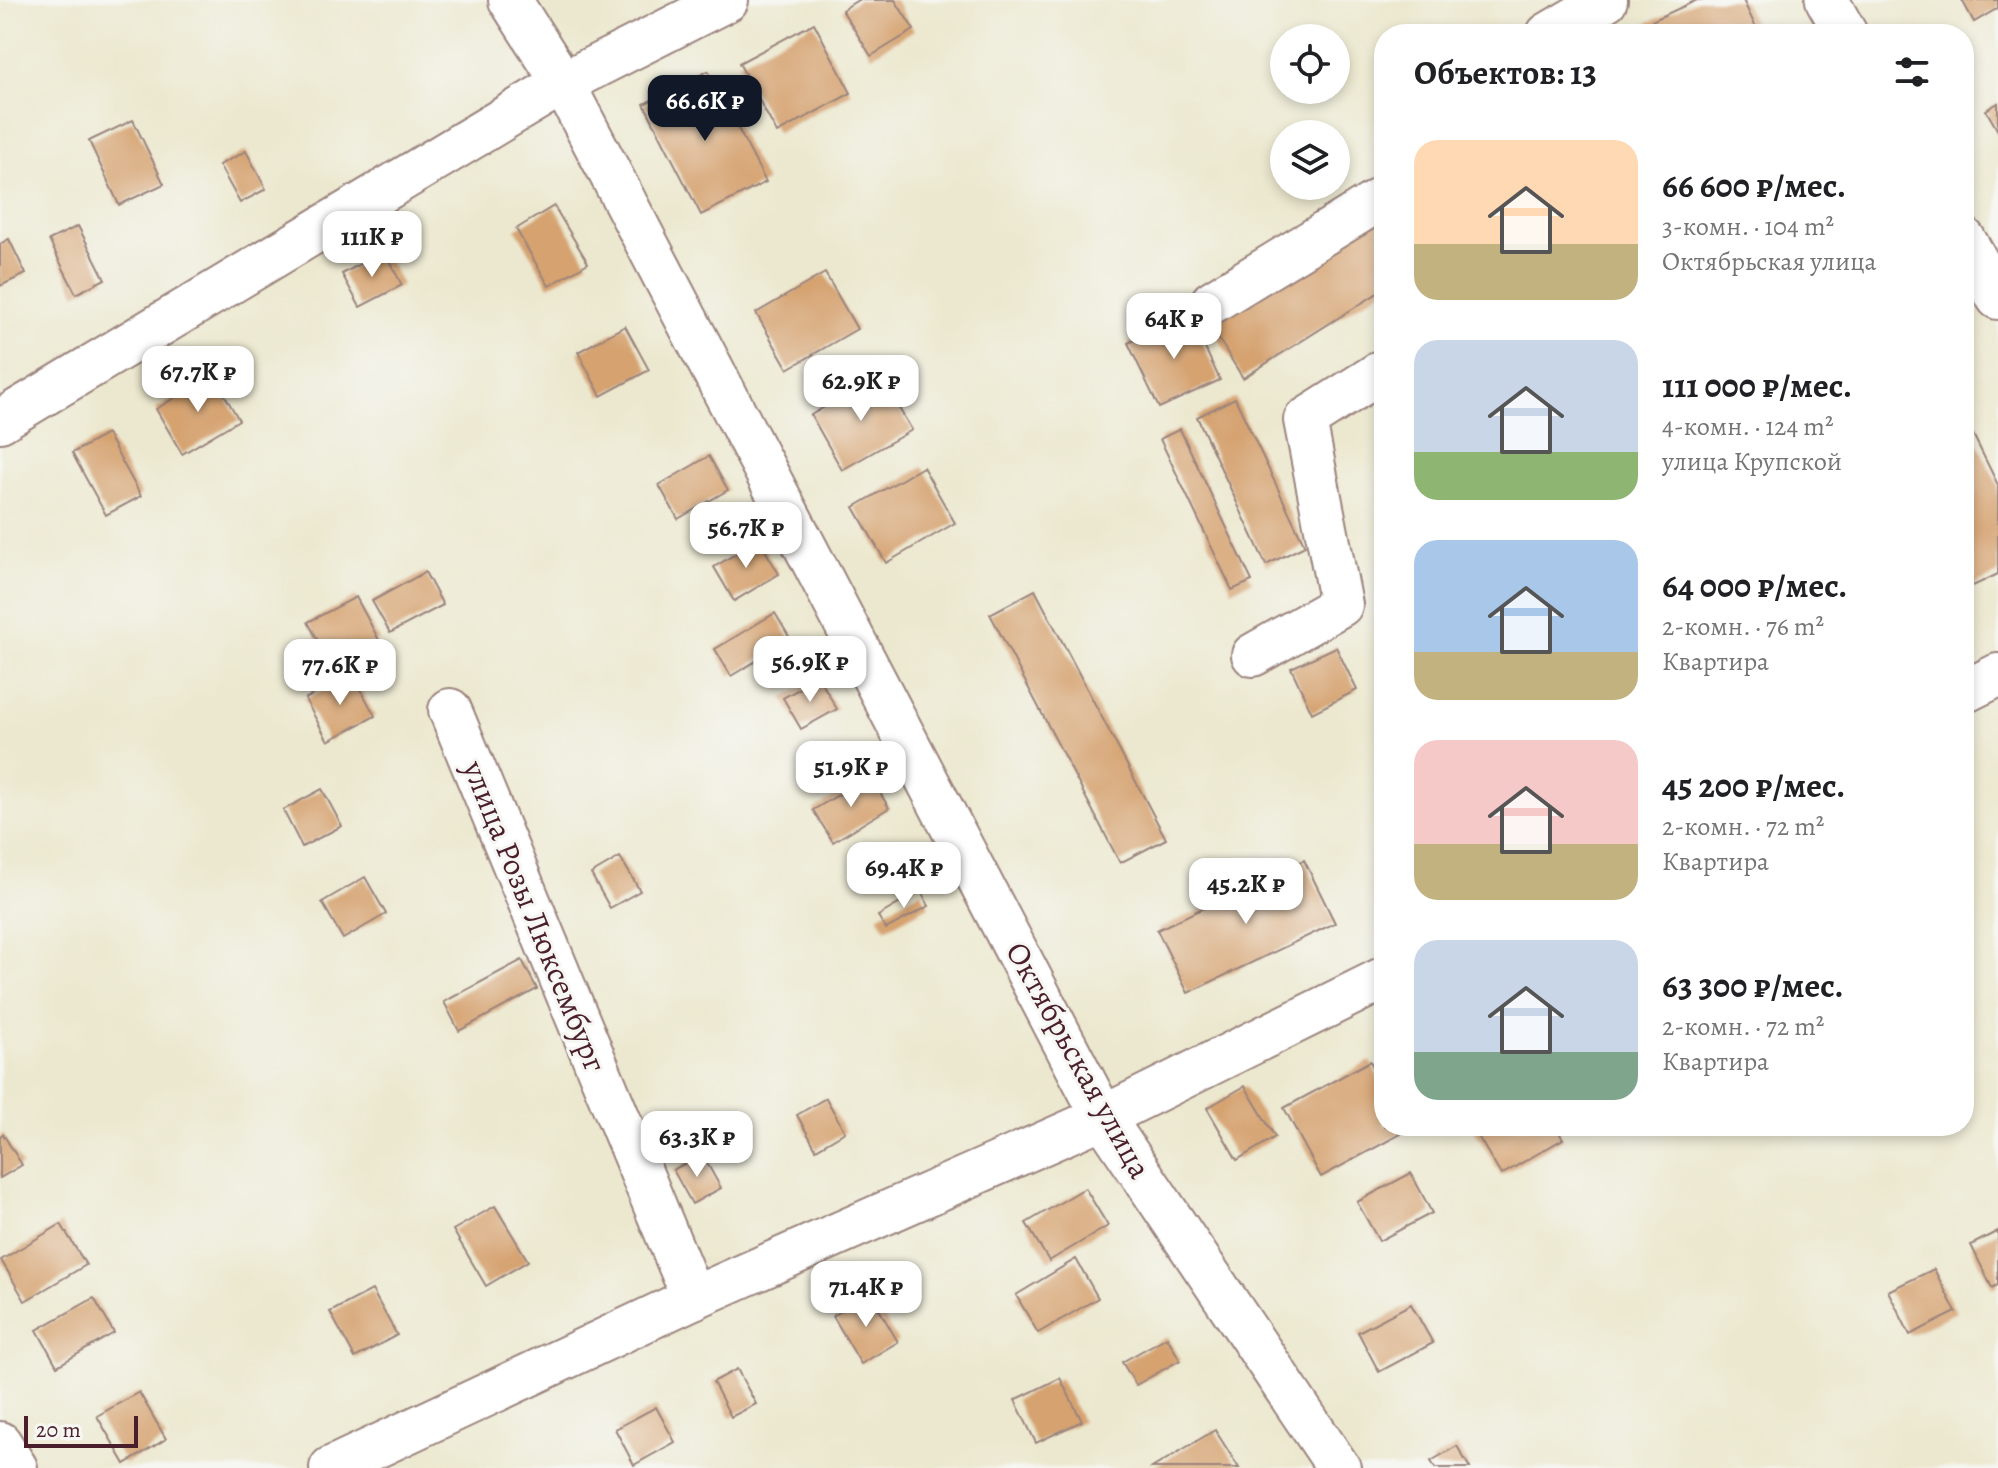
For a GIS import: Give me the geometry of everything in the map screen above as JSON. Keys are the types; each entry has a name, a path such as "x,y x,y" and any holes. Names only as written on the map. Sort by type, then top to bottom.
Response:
{"street":[{"name":"Октябрьская улица","path":"510,0 563,83 1103,1117 1339,1468"},
{"path":"0,421 563,83 727,0"},
{"path":"1565,24 1606,0"},
{"path":"1827,0 1840,24"},
{"path":"1212,302 1374,203"},
{"path":"1974,256 1998,298"},
{"path":"1253,655 1341,605 1305,420 1374,376"},
{"path":"1974,687 1998,675"},
{"name":"улица Розы Люксембург","path":"450,710 693,1298"},
{"path":"331,1468 693,1298 1103,1117 1374,983"},
{"path":"0,1443 16,1468"}],"building":[{"path":"858,0 895,0 914,30 871,56 842,10"},
{"path":"1697,0 1743,0 1754,24 1645,24"},
{"path":"1962,0 1998,0 1998,8 1974,22"},
{"path":"814,23 851,93 777,133 739,63"},
{"path":"708,71 766,182 701,215 644,104"},
{"path":"1998,103 1998,131 1986,110"},
{"path":"133,120 164,184 119,205 89,141"},
{"path":"246,151 266,189 240,203 219,165"},
{"path":"554,206 588,263 549,286 516,229"},
{"path":"1374,217 1374,295 1243,378 1208,322"},
{"path":"78,226 105,279 76,294 49,240"},
{"path":"9,239 26,274 0,286 0,244"},
{"path":"384,251 402,285 360,307 342,274"},
{"path":"825,273 857,329 788,369 756,313"},
{"path":"1189,314 1220,380 1159,408 1128,343"},
{"path":"625,326 649,370 601,396 578,352"},
{"path":"213,375 239,420 182,454 156,409"},
{"path":"879,375 912,430 842,470 811,415"},
{"path":"1235,398 1305,546 1266,565 1197,417"},
{"path":"1180,429 1252,581 1232,590 1160,439"},
{"path":"107,434 141,496 106,515 72,453"},
{"path":"1974,436 1998,485 1998,574 1974,586"},
{"path":"709,456 728,490 678,519 659,485"},
{"path":"923,467 955,523 886,563 854,507"},
{"path":"759,540 779,574 734,601 714,567"},
{"path":"425,572 443,605 390,633 372,601"},
{"path":"1035,590 1166,839 1120,863 990,614"},
{"path":"356,597 379,640 331,665 308,622"},
{"path":"775,613 791,640 731,676 715,649"},
{"path":"1336,647 1357,690 1312,713 1291,668"},
{"path":"352,673 375,716 328,741 305,699"},
{"path":"819,678 837,709 801,729 783,698"},
{"path":"870,776 889,808 833,842 813,810"},
{"path":"322,789 342,826 302,847 283,810"},
{"path":"620,857 640,891 610,908 591,874"},
{"path":"1304,860 1335,923 1188,993 1157,930"},
{"path":"365,877 386,914 343,939 322,902"},
{"path":"921,891 929,906 886,929 878,916"},
{"path":"522,960 537,989 459,1031 444,1002"},
{"path":"1370,1061 1374,1068 1374,1136 1397,1136 1321,1177 1284,1108"},
{"path":"1245,1086 1275,1137 1237,1160 1207,1108"},
{"path":"826,1098 845,1132 816,1149 797,1115"},
{"path":"3,1134 22,1165 0,1178 0,1136"},
{"path":"1478,1136 1561,1136 1563,1139 1501,1175"},
{"path":"702,1154 721,1188 692,1204 673,1170"},
{"path":"1411,1173 1432,1213 1379,1241 1357,1202"},
{"path":"1085,1188 1108,1226 1049,1261 1026,1223"},
{"path":"495,1206 528,1261 486,1286 453,1230"},
{"path":"61,1224 86,1265 25,1301 1,1260"},
{"path":"1998,1231 1998,1285 1992,1288 1971,1245"},
{"path":"1076,1259 1098,1298 1038,1333 1016,1295"},
{"path":"1934,1269 1956,1312 1910,1335 1888,1291"},
{"path":"372,1290 397,1335 355,1358 330,1312"},
{"path":"870,1294 898,1342 861,1364 833,1316"},
{"path":"94,1298 114,1333 57,1366 37,1330"},
{"path":"1411,1304 1433,1343 1379,1372 1358,1332"},
{"path":"1167,1337 1180,1360 1136,1385 1122,1362"},
{"path":"737,1369 756,1404 731,1417 713,1382"},
{"path":"1060,1378 1082,1421 1036,1443 1015,1400"},
{"path":"139,1392 166,1439 125,1464 97,1416"},
{"path":"656,1407 675,1442 634,1465 615,1429"},
{"path":"1215,1430 1239,1468 1152,1468"},
{"path":"1457,1446 1470,1468 1435,1468 1431,1461"}]}
